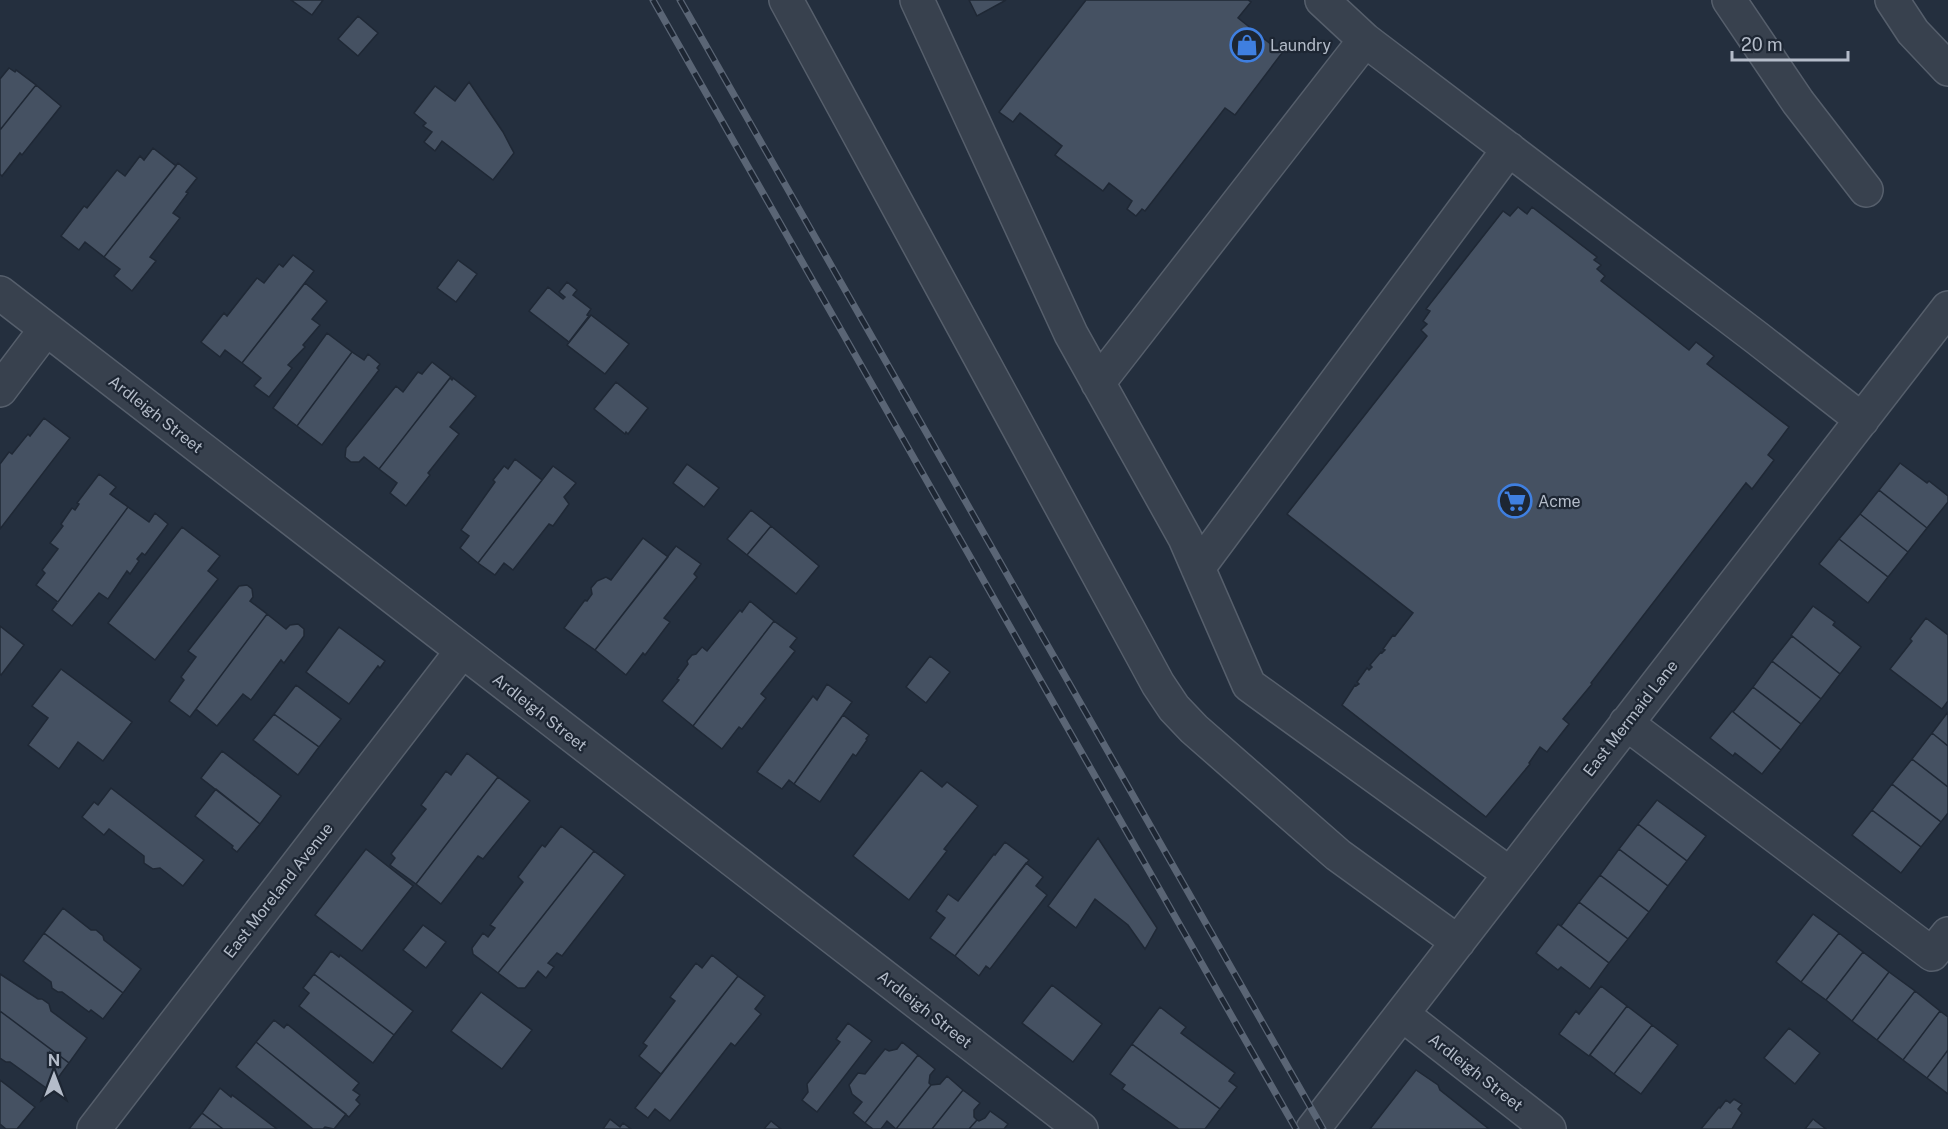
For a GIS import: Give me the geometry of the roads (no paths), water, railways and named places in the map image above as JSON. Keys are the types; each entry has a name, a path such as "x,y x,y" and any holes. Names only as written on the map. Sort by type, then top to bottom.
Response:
{"street":[{"path":"786,0 1158,684 1174,708 1194,729 1338,855 1458,942"},
{"path":"917,0 1071,334 1185,538 1250,685 1510,874"},
{"path":"1322,0 1365,40 1862,420"},
{"path":"1729,0 1798,102 1866,190"},
{"path":"1892,0 1913,32 1948,69"},
{"path":"1098,383 1365,40"},
{"path":"1198,568 1509,149"},
{"name":"Ardleigh Street","path":"0,293 1081,1129"},
{"name":"East Mermaid Lane","path":"1313,1129 1948,308"},
{"path":"0,390 46,329"},
{"name":"East Moreland Avenue","path":"94,1129 462,651"},
{"path":"1626,723 1932,954 1948,934"},
{"name":"Ardleigh Street","path":"1402,1014 1550,1129"}],"railway":[{"path":"653,0 1296,1129"},
{"path":"680,0 1323,1129"}],"place":[{"name":"Laundry","path":"1247,45"},
{"name":"Acme","path":"1515,501"}]}
